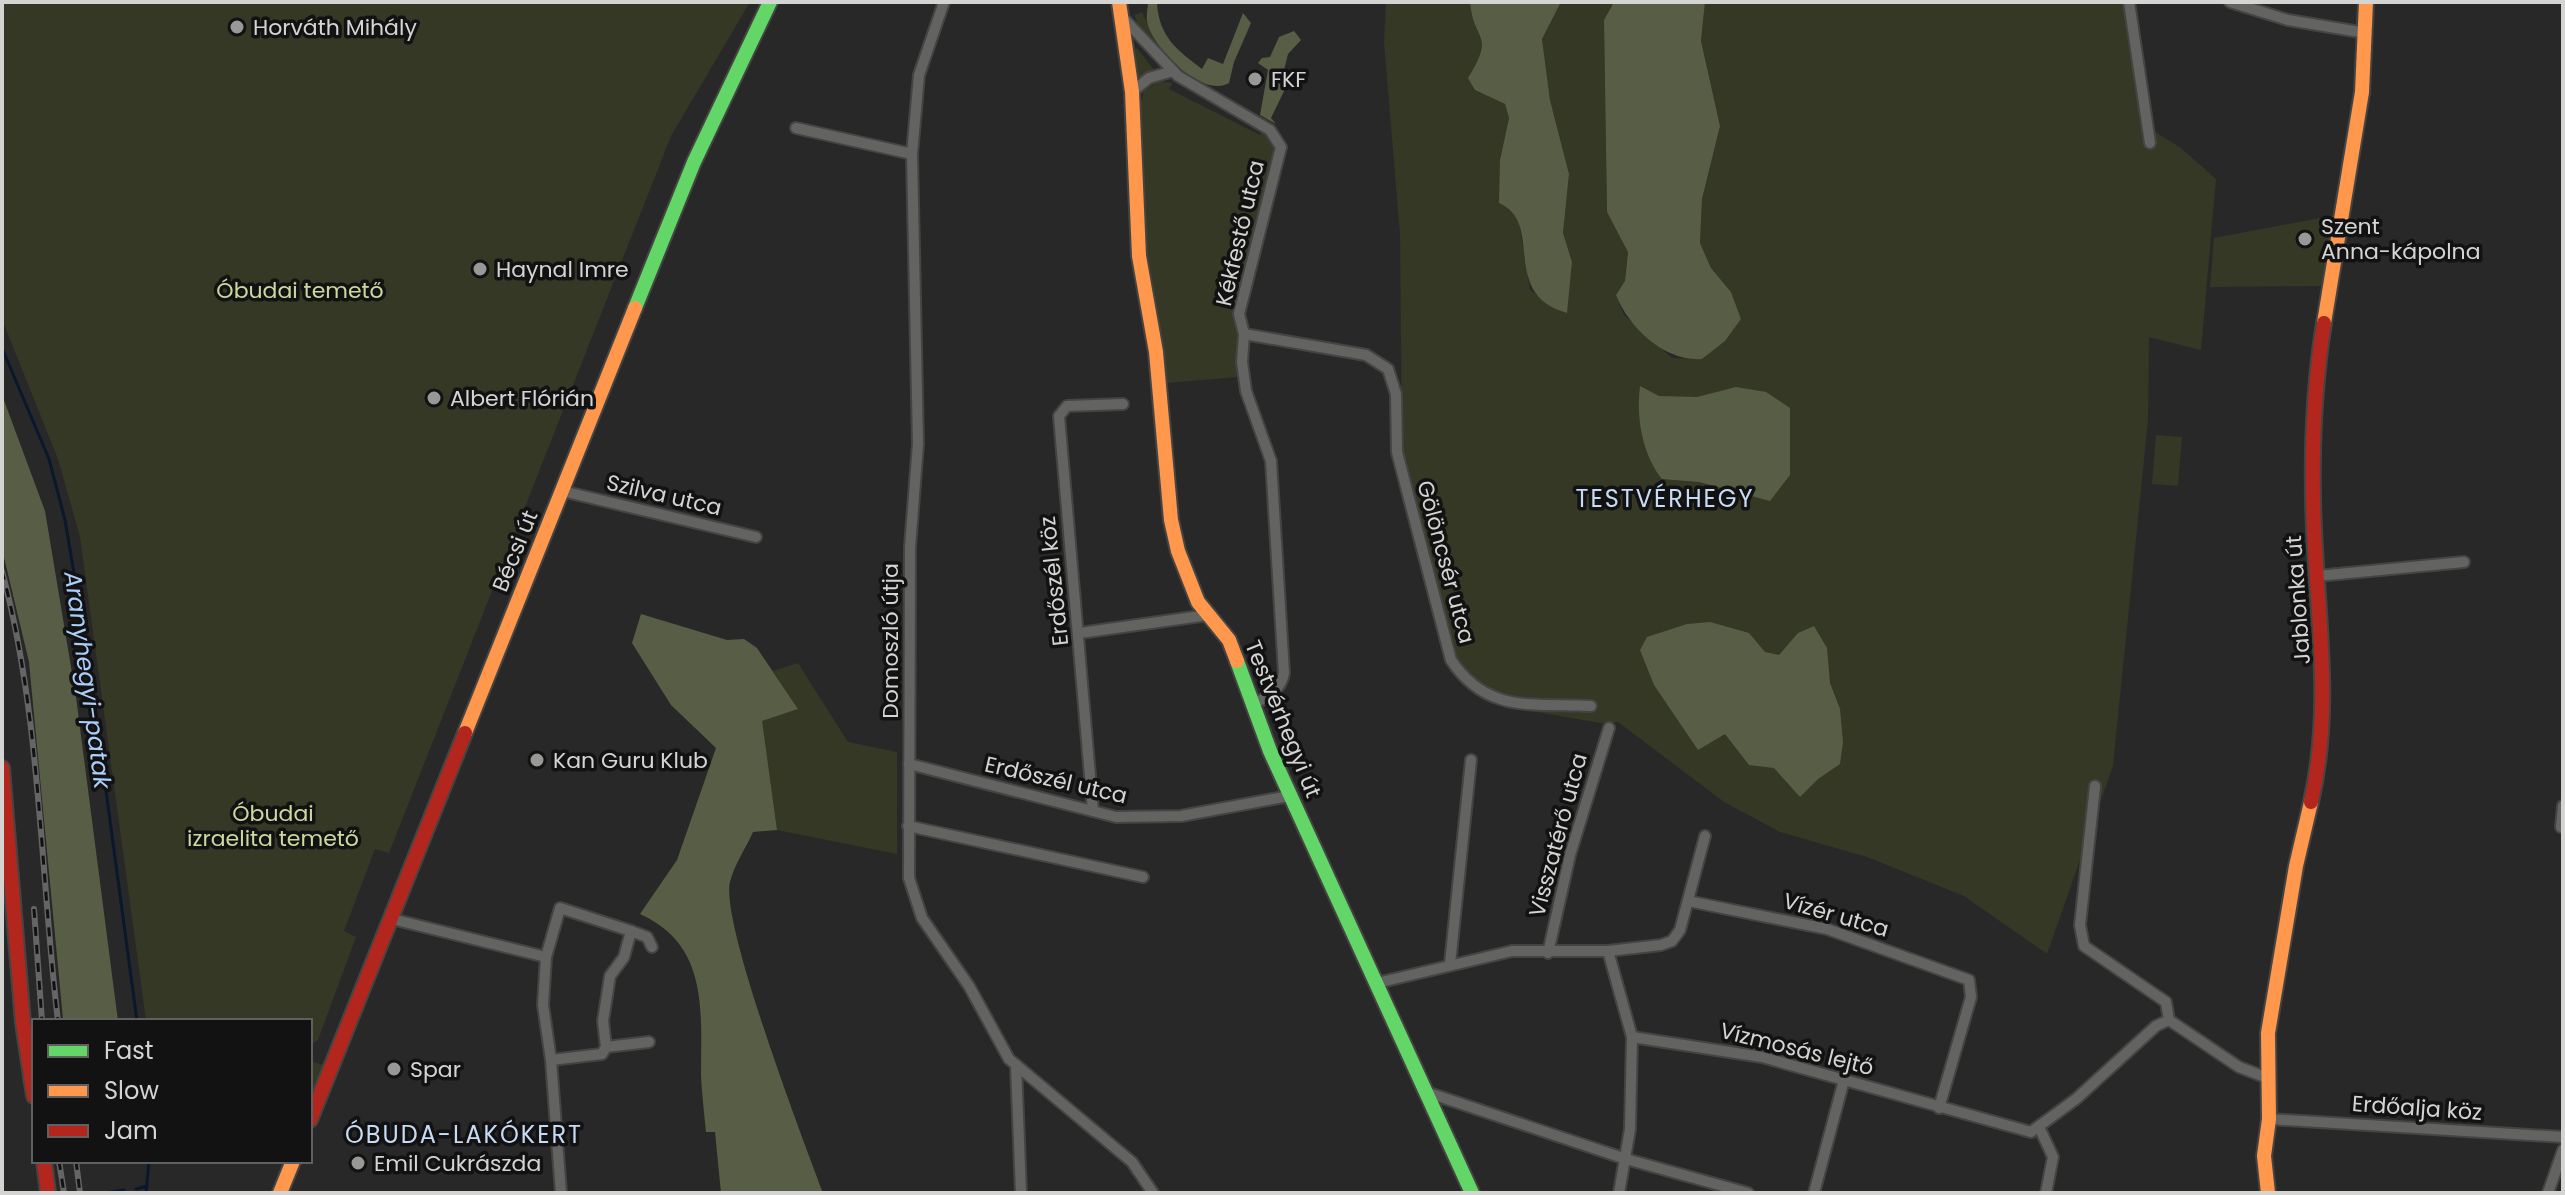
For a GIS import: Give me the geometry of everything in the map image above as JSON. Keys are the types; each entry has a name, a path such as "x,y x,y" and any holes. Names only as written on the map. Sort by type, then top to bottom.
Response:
{"street":[{"name":"Bécsi út","path":"312,1115 694,162 770,2"},
{"name":"Domoszló útja","path":"944,2 919,75 912,154 918,444 910,547 909,878 918,910 1016,1065 1132,1162 1153,1193"},
{"name":"Testvérhegyi út","path":"1119,2 1124,19 1132,92 1136,231 1161,389 1171,520 1190,587 1229,640 1251,705 1289,796 1472,1193"},
{"path":"2129,2 2150,143"},
{"path":"2230,2 2288,20 2366,33"},
{"name":"Jablonka út","path":"2268,1193 2264,1156 2269,1119 2268,1033 2296,866 2323,733 2326,667 2317,576 2314,382 2362,92 2366,2"},
{"name":"Kékfestő utca","path":"1124,19 1173,71 1270,130 1279,141 1281,151 1240,308 1246,391 1271,461 1284,673 1277,689 1251,705"},
{"path":"1132,92 1149,78 1173,71"},
{"path":"796,128 912,154"},
{"name":"Gölöncsér utca","path":"1244,334 1356,352 1381,361 1388,369 1396,394 1397,452 1451,660 1472,686 1496,700 1591,706"},
{"name":"Erdőszél köz","path":"1093,811 1059,416 1067,406 1123,404"},
{"name":"Szilva utca","path":"562,491 756,537"},
{"path":"2317,576 2464,562"},
{"path":"1080,633 1208,615"},
{"name":"Visszatérő utca","path":"1548,953 1570,855 1609,728"},
{"path":"1450,964 1471,760"},
{"name":"Erdőszél utca","path":"909,764 1129,818 1181,816 1289,796"},
{"path":"2,768 23,1023 32,1083"},
{"path":"2095,786 2080,925 2084,946 2166,1002 2169,1020 2239,1067 2270,1079"},
{"path":"2561,827 2563,809"},
{"path":"908,826 1143,877"},
{"path":"1377,983 1512,951 1608,951 1672,941 1680,930 1705,836"},
{"name":"Vízér utca","path":"1688,901 1827,929 1969,980 1971,997 1939,1108"},
{"path":"561,1193 551,1060 543,1005 546,957 560,908 647,937 652,947"},
{"path":"392,919 546,957"},
{"path":"551,1060 602,1054 606,1047 603,1021 610,976 624,957 631,931"},
{"path":"1608,951 1632,1037 1631,1119 1619,1193"},
{"path":"2046,1193 2053,1157 2040,1129 2156,1026 2169,1020"},
{"name":"Vízmosás lejtő","path":"1632,1037 1723,1049 1844,1080 2021,1132 2040,1129"},
{"path":"606,1047 649,1042"},
{"path":"1016,1065 1021,1193"},
{"path":"1814,1193 1844,1080"},
{"path":"1426,1092 1626,1159 1748,1193"},
{"name":"Erdőalja köz","path":"2269,1119 2563,1137"},
{"path":"2548,1193 2563,1150"},
{"path":"44,1163 48,1193"},
{"path":"280,1193 292,1163"}],"green space":[{"name":"Óbudai temető","path":"2,2 750,2 671,136 389,853 375,849 344,931 356,937 318,1040 312,1043 312,1019 146,1019 80,537 58,459 2,319"},
{"path":"1148,2 1157,3 1161,25 1171,42 1202,69 1208,58 1223,64 1243,13 1251,23 1234,62 1229,83 1218,86 1206,84 1180,68 1168,56 1151,32 1147,19"},
{"path":"1386,2 1470,2 1472,15 1484,40 1475,90 1505,104 1509,118 1500,160 1511,208 1519,221 1530,290 1566,313 1572,262 1563,233 1569,174 1550,100 1542,39 1561,2 1614,2 1604,20 1607,212 1628,251 1625,282 1616,295 1624,315 1672,358 1702,359 1725,341 1741,319 1731,292 1711,268 1700,243 1702,199 1720,126 1701,41 1705,2 2126,2 2141,123 2181,148 2216,179 2201,350 2149,337 2148,420 2113,766 2047,954 1964,896 1867,857 1780,832 1724,802 1618,722 1600,723 1525,710 1480,685 1455,658 1402,448 1400,235 1384,42"},
{"path":"1470,2 1561,2 1542,39 1550,100 1569,174 1563,233 1572,262 1567,313 1546,303 1534,290 1528,275 1520,226 1513,213 1499,203 1500,160 1509,118 1505,104 1475,90 1468,78 1482,45"},
{"path":"1614,2 1705,2 1701,41 1720,126 1702,199 1700,243 1711,268 1731,292 1741,319 1725,341 1702,359 1675,355 1662,349 1639,331 1616,295 1625,281 1628,252 1607,212 1604,20"},
{"path":"1133,11 1135,15 1142,12 1161,52 1177,69 1141,33"},
{"path":"1294,31 1301,40 1288,54 1282,78 1287,85 1271,118 1276,124 1260,115 1268,70 1258,63 1262,58 1270,57 1279,37"},
{"path":"1137,48 1154,70 1136,81 1132,50"},
{"path":"1159,81 1173,83 1169,89 1260,135 1262,131 1277,146 1240,332 1238,377 1167,383 1147,281 1139,111 1144,91"},
{"path":"2336,215 2325,286 2210,287 2214,238"},
{"path":"1640,386 1659,396 1697,397 1736,387 1766,392 1790,408 1790,475 1770,501 1699,482 1662,479 1642,435"},
{"path":"2,395 45,511 76,697 118,1019 63,1019 29,662 2,549"},
{"path":"2156,435 2182,437 2178,486 2152,484"},
{"path":"641,614 727,640 744,639 757,648 798,709 762,721 777,830 753,832 730,882 730,905 750,985 823,1193 721,1193 715,1132 706,1132 700,1004 696,982 690,962 679,943 662,927 640,914 677,860 716,748 671,705 632,643"},
{"path":"1710,622 1749,633 1765,652 1779,655 1798,633 1814,626 1827,648 1830,683 1840,709 1843,742 1840,764 1818,779 1800,797 1774,768 1749,765 1725,734 1698,750 1654,685 1640,650 1647,637 1687,624"},
{"path":"798,663 848,742 897,752 897,854 777,830 761,721 798,709 773,671"},
{"path":"312,1062 323,1065 312,1095"}],"waterway":[{"name":"Aranyhegyi-patak","path":"2,348 49,459 65,520 87,650 137,1019"},
{"name":"Aranyhegyi-patak","path":"146,1193 149,1163"},
{"path":"136,1189 147,1186"},
{"path":"104,1193 124,1190"}],"railway":[{"path":"2,571 15,626 32,738 58,1019"},
{"path":"34,909 42,1019"},
{"path":"59,1163 64,1193"},
{"path":"76,1163 80,1193"}],"traffic: fast":[{"path":"635,308 694,162 770,2"},
{"path":"1237,661 1270,751 1472,1193"}],"traffic: slow":[{"path":"1119,2 1132,92 1139,256 1156,352 1171,520 1178,551 1198,602 1229,640 1237,661"},
{"path":"2324,323 2362,92 2366,2"},
{"path":"465,733 635,308"},
{"path":"2268,1193 2264,1156 2269,1119 2268,1033 2296,866 2311,802"},
{"path":"280,1193 292,1163"}],"traffic: jam":[{"path":"2311,802 2321,734 2322,700 2313,477 2315,400 2324,323"},
{"path":"312,1115 465,733"},
{"path":"2,768 23,1023 32,1083"},
{"path":"44,1163 48,1193"}],"place":[{"name":"Horváth Mihály","path":"237,27"},
{"name":"FKF","path":"1255,79"},
{"name":"Szent Anna-kápolna","path":"2305,239"},
{"name":"Haynal Imre","path":"480,269"},
{"name":"Albert Flórián","path":"434,398"},
{"name":"Kan Guru Klub","path":"537,760"},
{"name":"Spar","path":"394,1069"},
{"name":"Emil Cukrászda","path":"358,1163"}],"district":[{"name":"TESTVÉRHEGY","path":"1665,498"},
{"name":"ÓBUDA-LAKÓKERT","path":"464,1134"}],"park label":[{"name":"Óbudai izraelita temető","path":"273,826"}]}
